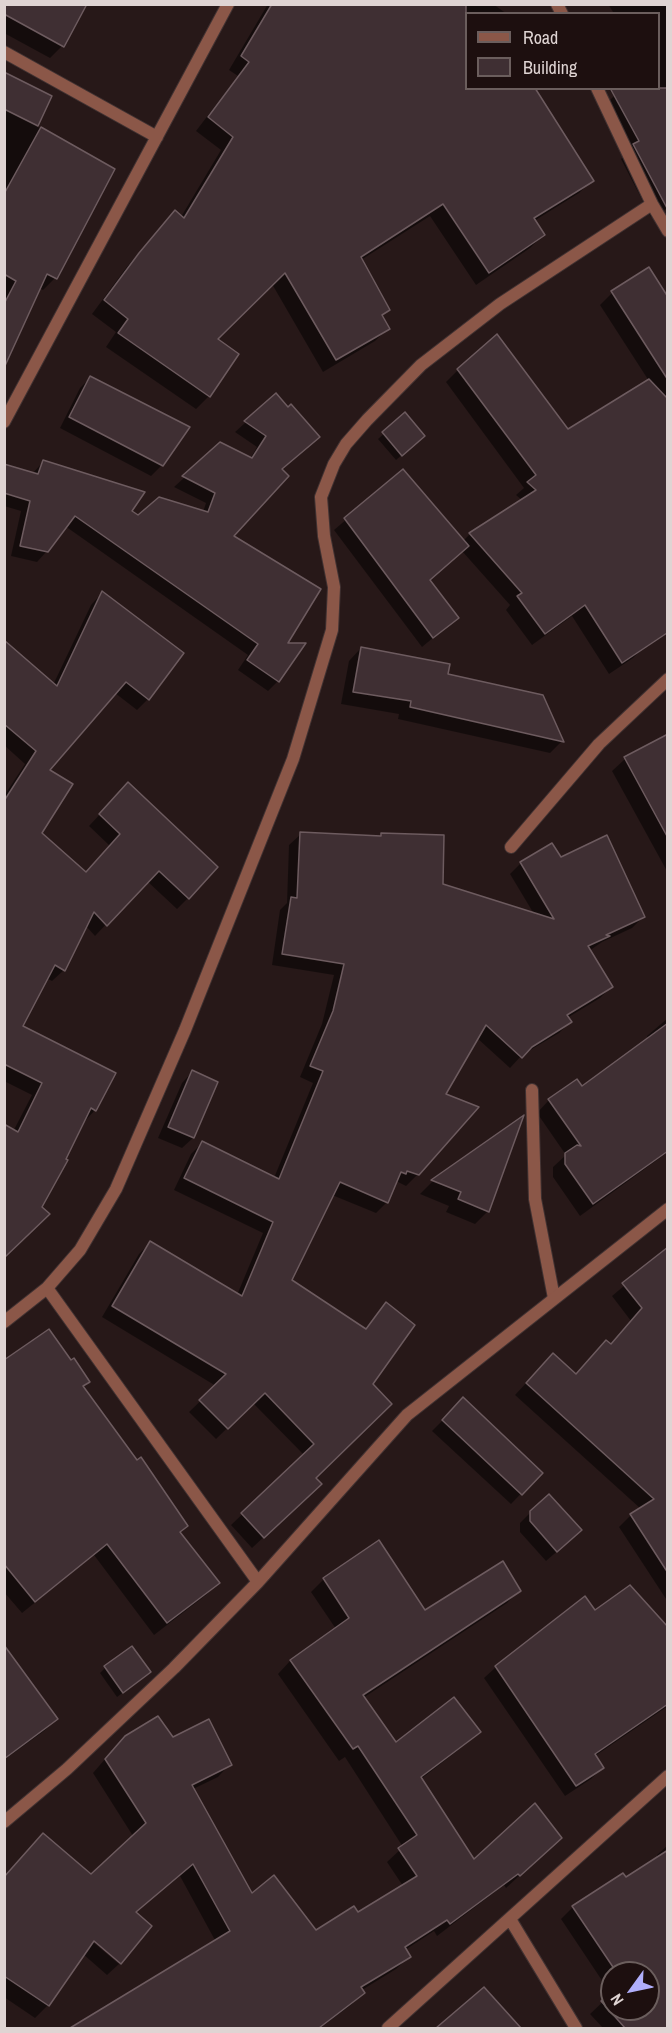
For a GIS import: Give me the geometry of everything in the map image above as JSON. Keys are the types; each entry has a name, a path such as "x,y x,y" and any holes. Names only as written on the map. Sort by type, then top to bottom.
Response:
{"street":[{"path":"4,422 228,4"},
{"path":"4,52 157,137"},
{"path":"598,90 652,204 668,231"},
{"path":"4,1322 47,1288 80,1250 116,1189 184,1030 293,759 332,630 334,586 324,536 321,497 334,464 346,444 367,420 421,366 500,304 652,204"},
{"path":"511,847 599,744 668,679"},
{"path":"532,1090 535,1199 554,1298"},
{"path":"4,1822 67,1769 174,1668 258,1582 406,1415 668,1209"},
{"path":"47,1288 258,1582"},
{"path":"388,2028 668,1776"},
{"path":"510,1919 576,2028"}],"building":[{"path":"4,4 87,4 64,47 4,14"},
{"path":"272,4 466,4 465,90 536,90 594,181 534,218 545,235 489,273 443,204 361,257 390,310 382,315 390,329 336,360 285,273 218,339 239,354 210,397 118,333 128,319 104,300 175,210 184,218 233,137 208,117 249,62 241,56"},
{"path":"4,72 52,96 38,126 4,109"},
{"path":"668,88 668,210 633,144 639,141 611,90"},
{"path":"41,127 115,169 57,279 47,274 4,368 4,304 16,281 4,274 4,194"},
{"path":"649,267 668,297 668,380 611,291"},
{"path":"497,334 568,429 649,379 668,399 667,633 622,663 585,605 545,634 517,596 522,593 469,533 536,490 527,482 536,475 457,369"},
{"path":"90,376 190,427 163,466 69,417"},
{"path":"276,393 288,407 291,404 320,437 282,469 289,476 234,536 321,589 288,643 306,643 279,682 247,660 258,644 75,516 48,552 20,546 30,501 4,493 4,464 38,474 43,460 145,492 132,511 138,515 159,497 208,512 215,493 182,476 220,442 252,458 266,436 244,421"},
{"path":"405,412 425,436 402,456 382,432"},
{"path":"403,469 469,546 430,580 459,618 433,638 344,518"},
{"path":"102,591 184,653 149,700 126,682 50,770 73,784 42,833 86,872 120,834 99,814 128,782 218,867 189,899 159,871 107,926 94,912 65,971 55,965 23,1026 116,1073 96,1111 91,1108 66,1159 68,1160 42,1207 50,1214 4,1258 4,1124 18,1132 42,1083 4,1064 4,801 36,751 4,724 4,640 57,686"},
{"path":"361,647 450,664 448,674 543,695 564,742 410,707 411,701 353,692"},
{"path":"668,734 668,838 624,757"},
{"path":"300,832 381,836 381,833 444,835 443,884 554,919 520,862 552,843 561,857 607,835 645,917 588,946 613,987 567,1015 572,1022 532,1047 522,1058 486,1025 446,1094 479,1107 419,1175 407,1171 406,1174 401,1172 388,1203 340,1182 292,1280 366,1329 386,1302 415,1325 373,1384 392,1404 316,1478 322,1484 264,1538 241,1513 314,1444 265,1393 228,1429 199,1400 226,1374 112,1306 150,1241 242,1296 273,1222 184,1178 202,1141 279,1179 323,1071 310,1066 333,1011 344,964 282,954 291,897 297,898"},
{"path":"668,1023 668,1151 593,1204 565,1164 565,1153 577,1145 581,1146 548,1099 577,1079 582,1086"},
{"path":"192,1070 218,1082 194,1138 168,1127"},
{"path":"524,1115 489,1212 458,1199 461,1192 431,1180"},
{"path":"668,1247 668,1573 630,1514 654,1499 526,1383 553,1353 576,1374 606,1340 611,1344 642,1308 622,1283"},
{"path":"49,1329 71,1360 74,1358 90,1382 83,1386 137,1460 141,1457 188,1526 180,1532 220,1583 167,1623 107,1544 35,1602 4,1564 4,1360"},
{"path":"463,1397 543,1473 522,1495 442,1420"},
{"path":"549,1494 582,1530 557,1552 530,1521 530,1511"},
{"path":"379,1540 425,1610 503,1561 521,1591 363,1695 396,1742 454,1697 481,1732 421,1777 474,1859 535,1803 562,1838 520,1876 518,1874 450,1924 447,1920 405,1947 411,1957 361,1987 365,1993 319,2028 70,2028 230,1931 193,1864 136,1912 152,1926 121,1964 94,1941 49,2006 4,1976 4,1877 43,1833 91,1874 146,1823 105,1759 125,1736 158,1716 173,1737 209,1719 232,1765 192,1785 252,1893 274,1875 316,1930 354,1906 358,1912 417,1876 398,1848 417,1835 358,1746 353,1749 290,1660 349,1618 323,1578"},
{"path":"630,1585 668,1627 668,1704 595,1754 604,1768 576,1786 495,1666 585,1596 595,1610"},
{"path":"4,1645 58,1719 4,1759"},
{"path":"132,1646 151,1672 123,1693 104,1666"},
{"path":"668,1850 668,2028 625,2028 619,2021 660,2021 660,1961 609,1961 572,1906 623,1873 626,1877"},
{"path":"484,1987 521,2028 436,2028"}]}
